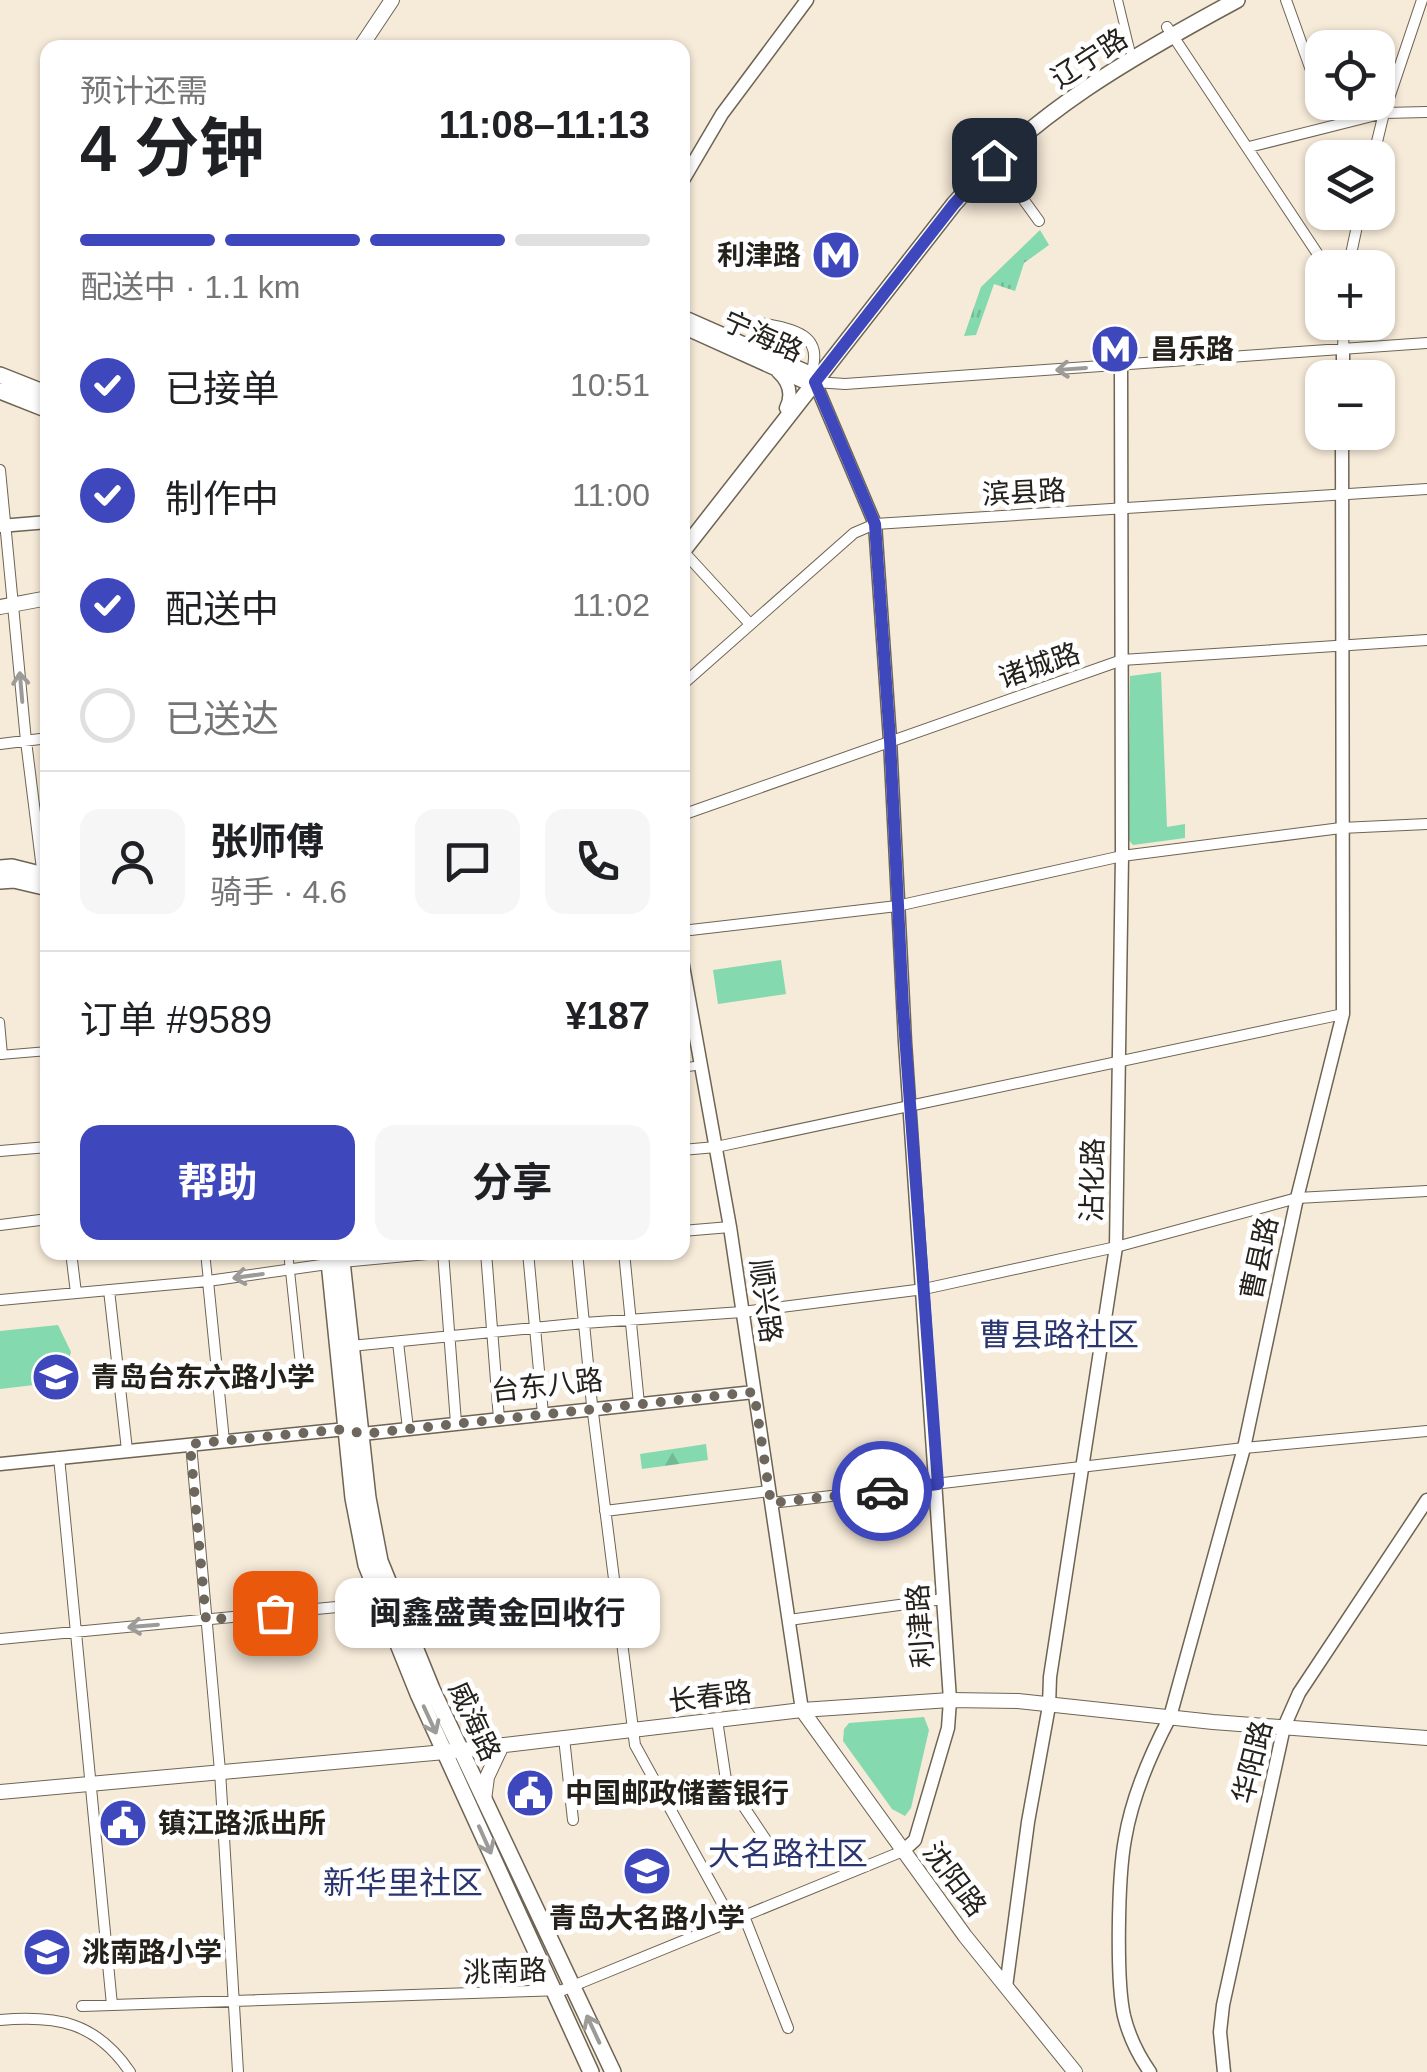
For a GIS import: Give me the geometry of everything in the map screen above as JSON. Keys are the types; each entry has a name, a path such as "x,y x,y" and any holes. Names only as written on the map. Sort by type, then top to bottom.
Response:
{"main road":[{"path":"365,40 392,0"},
{"name":"辽宁路","path":"1170,31 1216,0"},
{"name":"辽宁路","path":"690,542 947,198 988,153 1070,86 1170,31 1237,0"},
{"name":"辽宁路","path":"690,532 786,408 994,160 1130,53"},
{"path":"0,380 40,392"},
{"path":"0,380 40,405"},
{"path":"7,606 40,600"},
{"path":"0,868 12,867 40,879"},
{"path":"0,881 40,882"},
{"name":"威海路","path":"335,1260 351,1346 358,1528 379,1603 453,1751 484,1800 613,2072"},
{"name":"威海路","path":"335,1260 357,1431 380,1561 453,1751 553,1992 591,2072"},
{"name":"长春路","path":"0,1792 453,1751 802,1710 950,1700 1018,1700 1284,1728 1427,1738"},
{"name":"沈阳路","path":"802,1710 902,1852 1075,2072"},
{"path":"484,1800 487,1777 502,1745"}],"street":[{"path":"690,168 722,114 806,0"},
{"path":"1118,0 1130,53"},
{"path":"1286,0 1305,52"},
{"path":"1395,80 1422,0"},
{"path":"1170,31 1315,250"},
{"path":"1395,113 1427,112"},
{"path":"1330,120 1332,126"},
{"path":"1249,147 1356,120"},
{"path":"994,160 1039,221"},
{"name":"宁海路","path":"690,320 810,379"},
{"name":"宁海路","path":"749,321 808,338 815,360 810,379"},
{"name":"宁海路","path":"690,331 776,370 810,379"},
{"path":"1343,340 1343,360"},
{"path":"810,379 845,384 1427,343"},
{"name":"沾化路","path":"1006,1987 1080,1468 1116,1246 1122,856 1121,365"},
{"path":"776,370 788,385 790,400 786,408"},
{"name":"利津路","path":"810,379 875,524 918,1228 938,1484 950,1700 948,1728 916,1840 902,1852"},
{"name":"曹县路","path":"1150,2072 1130,2038 1124,2014 1120,1924 1124,1843 1152,1750 1170,1717 1244,1448 1297,1198 1343,1014 1342,450"},
{"path":"0,470 7,606 40,840"},
{"name":"滨县路","path":"690,678 854,533 875,524 1427,490"},
{"path":"3,526 40,523"},
{"path":"690,559 750,624"},
{"name":"诸城路","path":"690,812 1122,660 1427,640"},
{"path":"0,744 40,739"},
{"path":"690,930 897,906 1122,856 1342,828 1427,824"},
{"name":"顺兴路","path":"690,1004 730,1227 802,1710"},
{"path":"690,1149 716,1147 1343,1014"},
{"path":"0,1022 2,1055 40,1052"},
{"path":"690,1067 701,1065"},
{"path":"0,1152 40,1148"},
{"path":"351,1346 742,1312 924,1290 1116,1246 1297,1198 1427,1191"},
{"path":"0,1224 40,1220"},
{"path":"690,1231 730,1227"},
{"path":"73,1260 76,1294"},
{"path":"206,1260 224,1441"},
{"path":"289,1260 302,1384"},
{"path":"0,1300 208,1281 290,1270 328,1260"},
{"path":"445,1260 456,1421"},
{"path":"487,1260 499,1417"},
{"path":"529,1260 543,1412"},
{"path":"578,1260 592,1407 635,1745 732,1921"},
{"path":"625,1260 638,1403"},
{"path":"109,1290 127,1450"},
{"path":"398,1342 407,1427"},
{"name":"台东八路","path":"0,1464 753,1390"},
{"path":"605,1510 938,1484 1427,1430"},
{"path":"190,1444 220,1771 238,2072"},
{"path":"60,1458 112,2005"},
{"name":"华阳路","path":"1224,2072 1220,2032 1223,2005 1284,1728 1299,1693 1427,1500"},
{"path":"789,1620 943,1599"},
{"path":"0,1638 379,1603"},
{"path":"717,1720 726,1780 770,1846"},
{"path":"564,1738 573,1820"},
{"name":"洮南路","path":"82,2006 553,1992 902,1852"},
{"path":"744,1916 788,2028"},
{"path":"85,2028 97,2005"},
{"path":"0,2020 63,2020 85,2028 116,2052 130,2072"}],"green space":[{"path":"1040,230 1049,245 1024,263 1015,291 994,284 976,335 964,336 981,287"},
{"path":"1161,672 1167,827 1185,824 1185,838 1133,845 1128,839 1130,676"},
{"path":"781,960 786,994 718,1004 713,970"},
{"path":"58,1325 71,1352 65,1373 51,1383 0,1389 0,1331"},
{"path":"706,1444 708,1460 642,1469 640,1454"},
{"path":"924,1717 929,1730 911,1808 905,1816 892,1809 843,1741 844,1729 849,1723"}],"way so far":[{"path":"275,1613 206,1620 190,1444 346,1429 362,1434 754,1392 771,1503 882,1491"}],"place":[{"name":"利津路","path":"836,255"},
{"name":"昌乐路","path":"1115,349"},
{"name":"青岛台东六路小学","path":"56,1377"},
{"name":"闽鑫盛黄金回收行","path":"275,1613"},
{"name":"中国邮政储蓄银行","path":"530,1793"},
{"name":"镇江路派出所","path":"123,1823"},
{"name":"青岛大名路小学","path":"647,1871"},
{"name":"洮南路小学","path":"47,1952"}],"district":[{"name":"曹县路社区","path":"1059,1335"},
{"name":"大名路社区","path":"788,1854"},
{"name":"新华里社区","path":"403,1883"}],"route":[{"path":"882,1491 938,1484 903,1008 875,524 815,382 954,204 994,160"}]}
